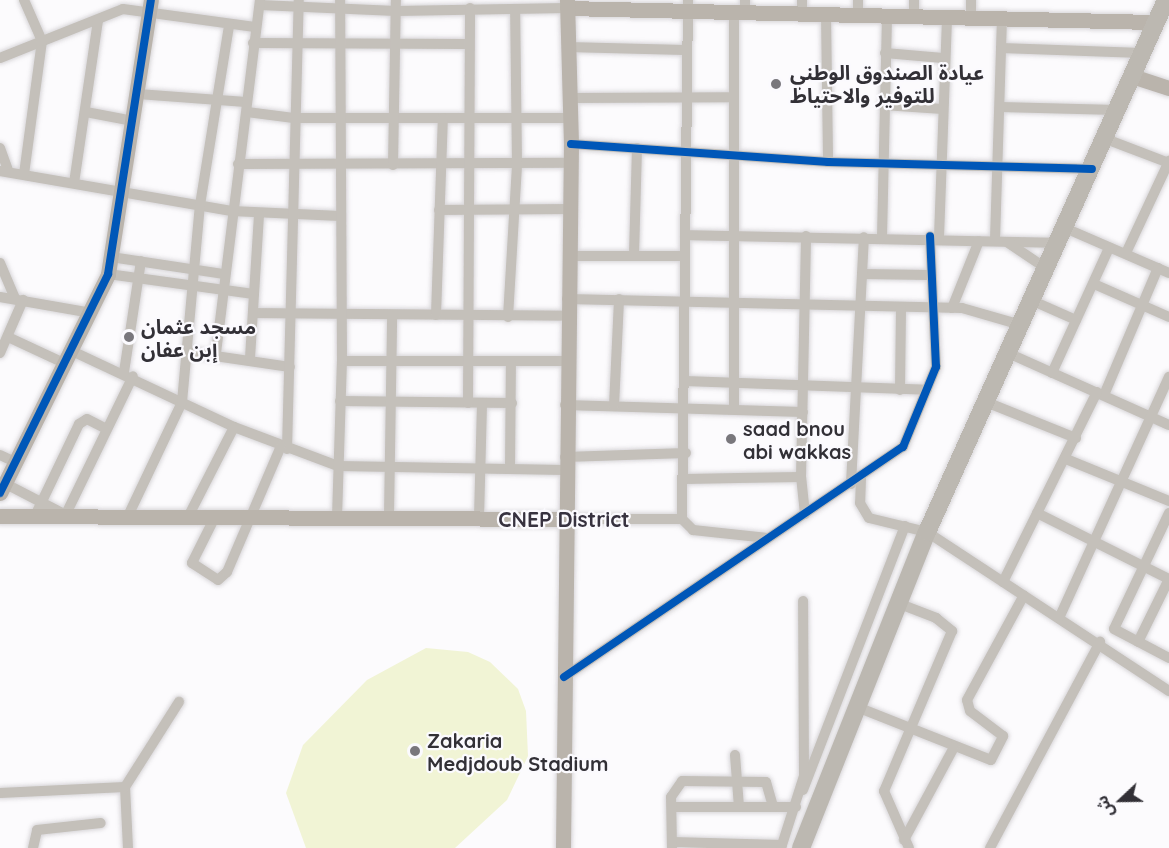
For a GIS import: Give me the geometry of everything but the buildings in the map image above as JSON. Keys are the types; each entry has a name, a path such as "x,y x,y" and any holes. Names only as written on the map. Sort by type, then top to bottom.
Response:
{"main road":[{"path":"563,848 565,405 571,144 567,4 802,7 826,14 858,8 887,16 971,18 1163,10 927,532 801,848"},
{"path":"3,488 92,313 108,274 150,6"},
{"path":"1132,76 1169,88"},
{"path":"0,516 213,521 389,516 564,519"}],"street":[{"path":"24,0 42,41 24,174"},
{"path":"914,0 914,16"},
{"path":"971,0 971,18"},
{"path":"216,353 223,274 260,2 340,5 477,5 515,9 567,4"},
{"path":"213,521 192,563 218,580 250,521 284,447 290,367 291,216 299,4"},
{"path":"337,518 342,361 340,5"},
{"path":"393,165 397,117 396,5"},
{"path":"468,403 465,315 469,118 467,44 477,5"},
{"path":"682,519 686,453 683,408 685,381 683,256 688,150 685,50 688,5"},
{"path":"0,58 123,9 150,6 229,25 255,27"},
{"path":"734,408 738,304 737,157 734,97 742,8"},
{"path":"508,317 517,164 515,9"},
{"path":"826,14 828,162"},
{"path":"882,237 883,105 887,16"},
{"path":"564,677 768,538 861,478 903,447 936,367 929,274 935,237 947,17"},
{"path":"1001,241 996,166 1002,18"},
{"path":"74,183 98,20"},
{"path":"127,518 182,402 200,205 229,25"},
{"path":"253,43 296,47 467,44"},
{"path":"567,47 685,50"},
{"path":"1000,48 1142,53"},
{"path":"885,53 943,58"},
{"path":"138,94 216,98 294,118 517,116 570,118"},
{"path":"569,98 734,97"},
{"path":"883,105 943,109"},
{"path":"1000,107 1117,110"},
{"path":"86,112 133,121"},
{"path":"436,315 438,166 443,118"},
{"path":"1106,139 1169,163 1126,253"},
{"path":"571,144 688,150 737,157 828,162 1092,169"},
{"path":"0,148 4,170 24,174 259,214 340,216"},
{"path":"634,255 637,148"},
{"path":"238,164 438,166 570,163"},
{"path":"439,210 569,209"},
{"path":"250,358 259,214"},
{"path":"685,235 736,238 935,237 979,241 1062,236 1126,253 1169,273"},
{"path":"805,514 801,477 808,305 806,236"},
{"path":"851,484 853,388 864,237"},
{"path":"952,308 979,241"},
{"path":"1001,241 1047,268"},
{"path":"1052,373 1109,248"},
{"path":"569,256 683,256"},
{"path":"111,257 223,274"},
{"path":"3,488 41,501 66,516 107,429 128,374 141,261"},
{"path":"0,263 19,299 8,337 0,352"},
{"path":"1003,582 1076,438 1101,394 1158,268"},
{"path":"108,274 254,294"},
{"path":"862,274 929,274"},
{"path":"1094,284 1169,317"},
{"path":"0,297 92,313"},
{"path":"567,299 684,298 738,304 933,310 952,308 1021,325"},
{"path":"614,406 619,299"},
{"path":"1033,301 1076,320"},
{"path":"900,390 901,308"},
{"path":"254,313 290,316 568,316"},
{"path":"389,516 392,464 392,316"},
{"path":"8,337 128,374 234,426 338,466 392,464 510,468 686,453"},
{"path":"188,352 250,358 290,367"},
{"path":"1008,353 1169,425"},
{"path":"342,361 567,361"},
{"path":"510,468 511,361"},
{"path":"1060,616 1169,377"},
{"path":"685,381 927,390"},
{"path":"340,401 512,403"},
{"path":"986,402 1076,438"},
{"path":"479,518 478,467 482,403"},
{"path":"565,405 734,408 803,412"},
{"path":"34,518 79,424 87,419 107,429"},
{"path":"187,519 234,426"},
{"path":"0,455 17,463"},
{"path":"1066,459 1169,501"},
{"path":"685,478 801,477"},
{"path":"861,478 865,514 927,532 1103,644 1169,692"},
{"path":"1037,513 1092,543 1169,579 1138,642"},
{"path":"990,848 1103,644 1114,629 1169,513"},
{"path":"564,519 682,519 693,530 768,538"},
{"path":"772,807 766,782 682,781 672,794 672,845 782,846 905,526"},
{"path":"857,707 988,761 1003,743 1000,733 970,711 967,700 1024,595"},
{"path":"803,601 803,790"},
{"path":"900,604 936,618 952,631 884,798 906,844"},
{"path":"1114,629 1169,658"},
{"path":"128,848 125,787 179,702"},
{"path":"906,844 954,747"},
{"path":"735,755 739,807"},
{"path":"0,793 125,787"},
{"path":"672,807 796,807"},
{"path":"33,848 37,830 101,823"}],"green space":[{"name":"Zakaria Medjdoub Stadium","path":"426,648 468,652 490,662 518,689 526,711 528,756 507,800 455,848 306,848 286,793 303,745 367,680"}],"cycle path":[{"path":"0,493 108,274 151,0"},
{"path":"571,144 828,162 1092,169"},
{"path":"564,677 903,447 936,367 930,236"}],"place":[{"name":"عيادة الصندوق الوطني للتوفير والاحتياط","path":"776,84"},
{"name":"مسجد عثمان إبن عفان","path":"129,337"},
{"name":"saad bnou abi wakkas","path":"731,439"},
{"name":"Zakaria Medjdoub Stadium","path":"415,751"}],"district":[{"name":"CNEP District","path":"564,519"}]}
